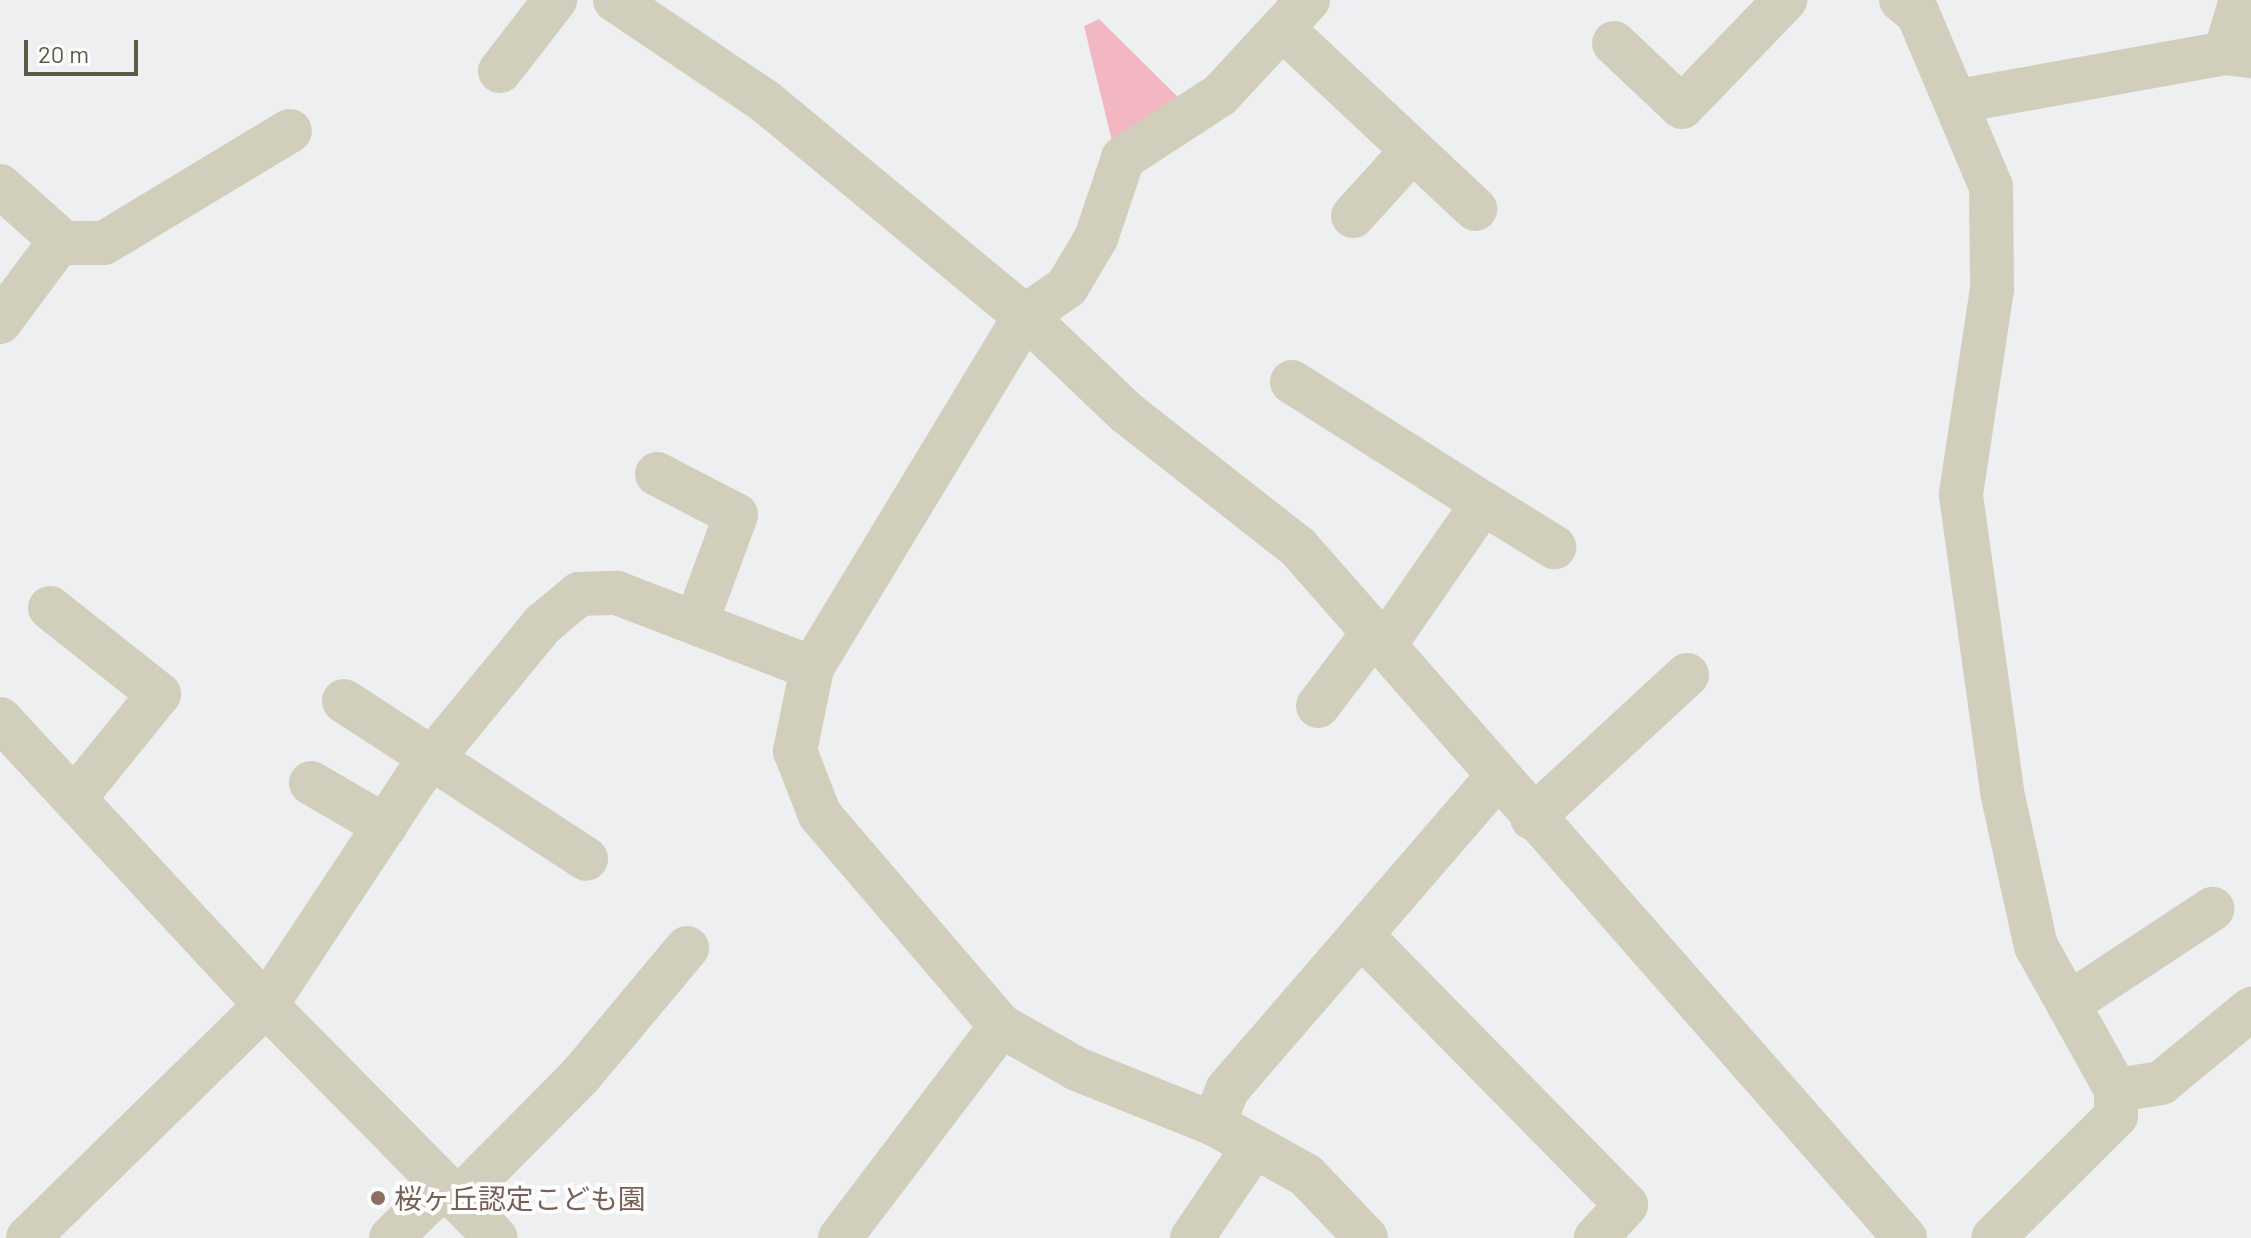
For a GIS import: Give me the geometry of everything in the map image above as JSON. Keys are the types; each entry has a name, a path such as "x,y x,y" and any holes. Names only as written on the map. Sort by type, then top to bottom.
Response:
{"street":[{"path":"500,71 555,0"},
{"path":"615,0 766,102 1025,316 1127,413 1298,547 1380,637 1495,779 1905,1238"},
{"path":"1614,43 1682,107 1785,0"},
{"path":"1901,0 1918,14 1959,101 1991,202 1992,289 1961,495 2002,792 2036,946 2116,1090 2116,1116 1993,1238"},
{"path":"1959,101 2238,55 2241,0"},
{"path":"1366,1238 1306,1175 1214,1124 1077,1069 1001,1026 820,815 795,751 812,668 1025,316 1067,287 1096,238 1123,158 1220,95 1287,14 1412,151 1475,209"},
{"path":"0,186 61,240 104,243 290,131"},
{"path":"1353,216 1412,151"},
{"path":"0,322 61,240"},
{"path":"1292,382 1554,547"},
{"path":"657,474 736,515 696,623"},
{"path":"1318,706 1380,637 1483,503"},
{"path":"28,1238 266,1005 432,759 543,624 579,594 617,593 812,668"},
{"path":"50,608 159,694 74,799"},
{"path":"1532,818 1687,675"},
{"path":"344,701 586,859"},
{"path":"0,719 266,1005 496,1238"},
{"path":"1214,1124 1227,1090 1495,779"},
{"path":"311,783 385,826"},
{"path":"2068,1004 2212,909"},
{"path":"1361,935 1626,1205 1596,1238"},
{"path":"391,1238 451,1193 580,1076 687,948"},
{"path":"2116,1090 2161,1083 2251,1009"},
{"path":"840,1238 1001,1026"},
{"path":"1192,1238 1253,1148"}],"shaded area":[{"path":"1099,19 1182,101 1112,141 1084,26"}],"place":[{"name":"桜ヶ丘認定こども園","path":"378,1198"}]}
